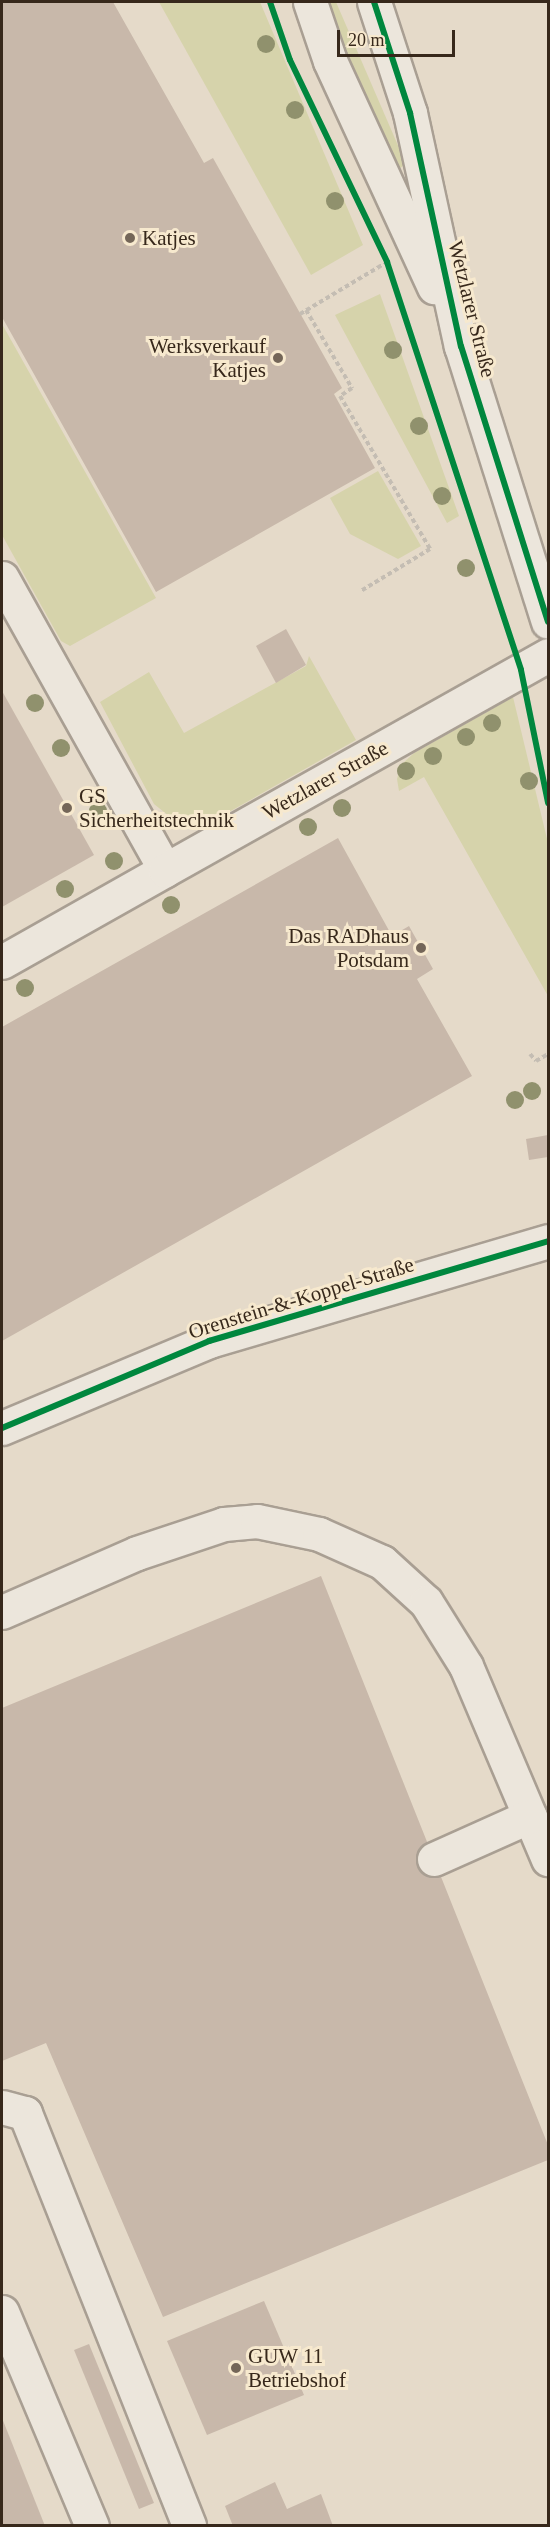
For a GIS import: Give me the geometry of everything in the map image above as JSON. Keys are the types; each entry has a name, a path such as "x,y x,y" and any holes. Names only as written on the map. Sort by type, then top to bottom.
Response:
{"street":[{"name":"Wetzlarer Straße","path":"310,2 330,60 461,346"},
{"name":"Wetzlarer Straße","path":"374,2 410,113 461,346 549,622"},
{"path":"2,578 165,870"},
{"name":"Wetzlarer Straße","path":"2,962 549,655"},
{"name":"Orenstein-&-Koppel-Straße","path":"2,1428 209,1341 549,1241"},
{"path":"2,1612 214,1526 257,1521 319,1534 382,1562 426,1602 466,1666 549,1859"},
{"path":"434,1858 530,1815"},
{"path":"2,2107 25,2113 189,2526"},
{"path":"2,2312 92,2526"}],"path":[{"path":"300,314 387,262"},
{"path":"306,310 352,388 340,396 430,549 361,591"},
{"path":"530,1054 536,1061 549,1054"}],"shaded area":[{"path":"159,2 260,2 363,245 311,275"},
{"path":"324,2 336,2 406,164 397,170"},
{"path":"380,294 459,516 447,523 335,315"},
{"path":"2,324 156,598 70,646 61,641 2,535"},
{"path":"378,471 421,546 398,559 350,534 330,498"},
{"path":"309,656 356,740 213,821 169,816 154,804 100,702 149,672 184,733 306,666"},
{"path":"513,697 548,843 548,996 424,777 399,791 397,779 401,765 414,753"}],"building":[{"name":"Katjes","path":"2,2 113,2 204,163 213,158 342,388 334,394 375,468 156,592 2,317"},
{"path":"286,629 306,665 276,683 256,646"},
{"path":"2,691 94,855 2,907"},
{"path":"338,838 392,936 409,926 433,969 417,979 472,1076 2,1341 2,1027"},
{"path":"548,1135 548,1157 529,1160 526,1139"},
{"path":"321,1576 548,2145 548,2160 163,2317 46,2043 2,2061 2,1708"},
{"name":"GUW 11 Betriebshof","path":"264,2301 304,2395 207,2435 167,2341"},
{"path":"89,2344 154,2503 139,2509 74,2350"},
{"path":"2,2418 45,2526 2,2526"},
{"path":"275,2482 287,2509 321,2494 333,2526 233,2526 225,2506"}],"cycle path":[{"path":"270,2 290,60 387,262 521,670 548,803"},
{"path":"374,2 410,113 461,346 548,622"},
{"path":"2,1428 209,1341 548,1241"}],"place":[{"name":"Katjes","path":"130,238"},
{"name":"Werksverkauf Katjes","path":"278,358"},
{"name":"GS Sicherheitstechnik","path":"67,808"},
{"name":"Das RADhaus Potsdam","path":"421,948"},
{"name":"GUW 11 Betriebshof","path":"236,2368"}]}
